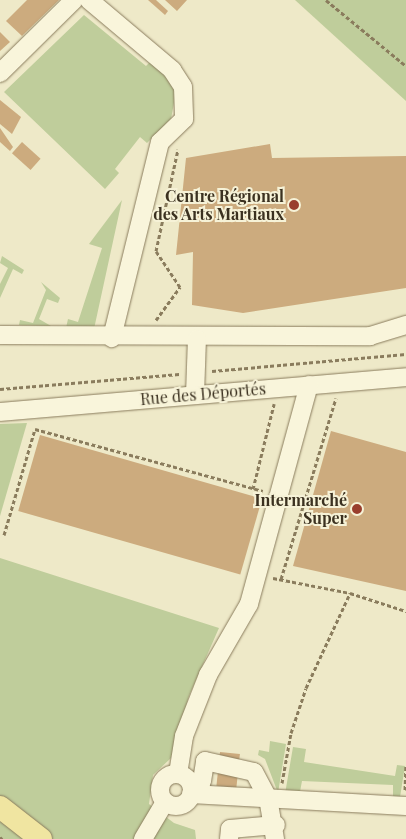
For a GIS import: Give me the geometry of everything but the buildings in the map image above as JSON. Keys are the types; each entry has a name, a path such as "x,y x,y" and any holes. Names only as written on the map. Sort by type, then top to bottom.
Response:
{"main road":[{"path":"0,807 41,839"},
{"path":"0,827 16,839"}],"street":[{"path":"0,73 74,0"},
{"path":"89,0 172,70 183,87 184,119 160,142 112,338"},
{"path":"0,335 197,339 370,336 406,325"},
{"path":"195,395 197,339"},
{"name":"Rue des Déportés","path":"0,412 406,377"},
{"path":"165,802 180,805 187,784 184,736 208,675 250,604 278,495 310,385"},
{"path":"187,784 202,781 204,761 254,772 274,798 275,832 230,829 229,839"},
{"path":"165,802 160,792 163,780 274,798 405,806"},
{"path":"133,839 146,833 165,802"}],"path":[{"path":"326,0 406,66"},
{"path":"142,338 180,287 156,252 184,119"},
{"path":"281,579 341,382"},
{"path":"254,489 278,388"},
{"path":"4,535 35,429 278,495"},
{"path":"270,577 350,593 406,611"},
{"path":"274,798 291,733 306,688 350,593"},
{"path":"405,806 406,765"}],"green space":[{"path":"295,0 406,0 406,101"},
{"path":"84,15 146,66 150,62 172,81 176,92 171,119 147,143 140,137 115,169 119,173 105,189 4,92"},
{"path":"122,200 94,329 66,328 68,319 78,322 102,248 89,244"},
{"path":"2,256 24,270 22,274 13,269 0,298 0,284 8,268 0,263"},
{"path":"41,282 60,298 58,303 47,299 39,319 51,326 19,325 20,320 33,323 46,290"},
{"path":"27,423 0,516 0,424"},
{"path":"0,558 219,628 189,696 171,758 153,775 149,804 174,823 195,830 196,839 0,839"},
{"path":"270,741 286,744 278,793 265,759 258,755 259,750 269,752"},
{"path":"293,747 306,749 304,762 395,776 397,765 405,766 400,797 393,797 393,785 302,781 299,797 285,794"}],"place":[{"name":"Centre Régional des Arts Martiaux","path":"294,205"},
{"name":"Intermarché Super","path":"357,509"}]}
